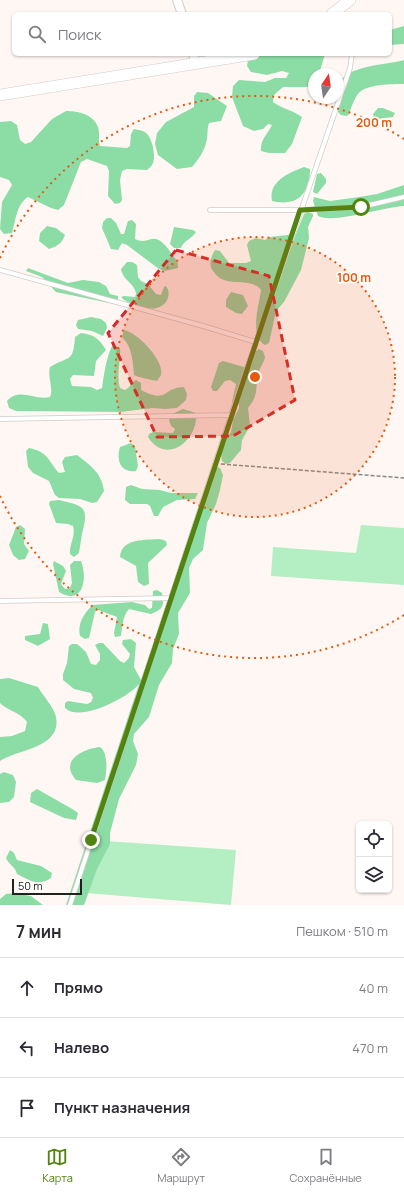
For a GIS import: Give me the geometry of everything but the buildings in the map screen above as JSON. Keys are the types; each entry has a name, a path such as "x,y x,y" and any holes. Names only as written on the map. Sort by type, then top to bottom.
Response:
{"main road":[{"path":"335,12 350,0"},
{"path":"0,95 195,59 230,56"}],"street":[{"path":"177,0 181,12"}],"lane":[{"path":"70,905 215,464 300,210 350,68 352,56"},
{"path":"210,210 300,210 361,207 404,197"},
{"path":"0,270 256,342"},
{"path":"0,419 232,415"},
{"path":"0,601 171,598"}],"path":[{"path":"215,464 404,478"}],"highlighted area":[{"path":"176,250 269,276 295,400 233,436 157,437 108,333"}],"green space":[{"path":"404,26 404,44 392,45 392,29"},
{"path":"259,56 324,56 321,68 308,68 308,87 283,87 274,95 273,102 302,117 292,144 285,153 269,153 261,151 263,140 272,125 268,124 263,129 254,131 243,126 232,97 233,86 239,80 265,82 275,78 286,78 289,73 282,71 267,75 251,72 247,66 248,60"},
{"path":"404,60 404,84 380,85 367,88 358,94 347,116 341,115 338,112 338,104 344,104 344,77 358,69"},
{"path":"197,92 208,93 227,106 221,121 209,123 205,147 195,164 192,167 177,169 158,155 155,144 157,133 166,122 194,107 194,96"},
{"path":"378,108 383,108 395,113 393,117 377,119 374,118 373,114"},
{"path":"66,111 85,114 93,119 98,127 100,146 127,148 130,146 131,134 134,129 145,132 150,138 153,147 153,164 147,170 127,169 122,171 120,180 122,200 120,203 115,204 108,196 109,171 107,166 87,159 81,162 64,205 58,210 28,197 19,208 12,233 4,234 0,229 2,202 12,185 9,180 0,177 0,122 11,121 17,125 20,140 25,144 31,142 52,119"},
{"path":"304,167 310,169 308,185 305,192 295,200 288,202 272,201 273,188 276,183 286,175"},
{"path":"321,173 326,179 326,183 317,194 313,192 317,174"},
{"path":"404,185 404,206 347,217 326,218 318,216 313,201 314,197 330,201 377,194"},
{"path":"308,212 313,214 313,216 308,227 309,238 301,270 284,302 276,311 269,343 265,345 260,341 256,328 261,290 258,286 228,281 217,276 211,268 211,258 215,250 220,251 229,263 246,263 251,261 247,245 249,241 256,238 265,240 270,237 296,234 304,214"},
{"path":"107,218 111,218 116,223 121,234 124,234 128,221 132,220 136,224 135,239 145,241 156,239 160,241 176,259 178,268 165,271 159,269 127,245 122,243 118,250 111,249 102,228 103,222"},
{"path":"47,226 56,228 65,235 59,244 49,249 39,241 40,233"},
{"path":"174,227 193,230 196,232 184,243 181,248 174,248 170,244"},
{"path":"127,262 132,262 137,265 138,277 141,281 148,284 156,294 161,295 164,287 166,286 169,295 165,304 154,308 141,307 124,300 121,297 135,297 136,294 134,287 122,273 121,269"},
{"path":"28,268 68,283 83,280 99,282 106,286 110,294 118,296 118,299 114,304 56,292 42,277 26,271"},
{"path":"231,292 243,295 248,306 242,314 236,313 226,307 226,300"},
{"path":"91,317 101,319 106,323 107,328 103,336 92,331 78,329 76,325 78,320"},
{"path":"124,330 142,341 159,362 161,375 157,381 134,375 130,350 122,337"},
{"path":"81,333 96,338 106,350 96,361 94,376 73,375 70,379 72,386 91,387 97,390 102,388 108,356 112,346 116,346 120,348 118,378 120,388 125,390 136,380 141,383 141,390 156,396 184,387 187,394 186,400 177,408 153,408 120,412 16,411 9,408 7,401 17,395 44,398 50,397 50,367 71,355 75,337"},
{"path":"259,349 263,351 265,357 259,372 254,399 248,408 250,426 242,440 241,450 230,463 226,464 222,461 219,442 228,437 231,432 233,420 239,408 239,404 232,402 236,384 230,380 225,381 217,391 213,391 211,387 219,363 223,361 244,367 251,366 256,351"},
{"path":"183,409 196,413 196,423 187,440 180,446 172,449 164,449 155,445 148,437 149,434 153,432 173,433 175,429 171,426 169,420 172,414"},
{"path":"131,443 135,446 138,466 136,471 126,470 120,465 119,461 120,447"},
{"path":"29,448 41,452 59,473 65,472 62,462 65,457 77,455 86,462 98,474 103,485 104,491 97,502 92,503 80,499 59,498 55,495 49,481 33,473 28,467 26,451"},
{"path":"215,466 220,468 223,475 220,490 216,504 207,523 203,550 193,559 189,568 190,593 178,613 179,634 173,649 172,663 159,685 149,717 134,734 133,741 138,754 136,765 119,799 110,833 110,844 97,869 84,905 66,905 139,684 125,695 104,706 92,710 72,712 65,708 65,703 68,701 87,704 91,702 93,698 91,693 74,689 63,680 69,646 72,644 77,644 86,652 91,664 96,665 100,660 100,654 95,645 103,643 120,661 124,663 129,658 130,654 122,644 123,640 131,639 136,643 134,667 141,680 212,467"},
{"path":"131,485 142,489 160,490 171,493 198,493 195,499 177,500 163,507 158,516 154,516 150,506 147,504 130,504 125,500 126,487"},
{"path":"59,500 80,506 85,513 79,553 74,557 70,554 70,547 74,534 73,526 56,523 49,504 50,501"},
{"path":"20,525 25,529 24,544 29,551 25,559 19,560 13,555 9,545 16,527"},
{"path":"361,525 404,528 404,585 271,576 273,547 356,553"},
{"path":"160,539 166,541 167,545 148,563 149,584 144,586 138,582 136,566 120,557 121,551 129,543 135,541"},
{"path":"54,561 63,566 66,571 61,584 65,589 70,588 72,583 70,565 74,561 81,561 84,575 82,588 74,596 59,592 53,564"},
{"path":"157,590 162,593 163,604 161,609 151,614 129,609 124,618 121,636 115,637 114,633 117,617 98,610 95,612 89,638 85,639 80,636 80,623 87,611 93,605 132,602 145,605 149,609 152,608 153,591"},
{"path":"43,623 48,624 50,639 38,646 25,640 25,636 40,634"},
{"path":"9,678 38,687 55,713 56,727 52,735 46,741 0,761 0,737 12,736 25,731 27,722 21,716 0,703 0,679"},
{"path":"100,747 103,749 106,757 105,780 97,783 76,780 71,773 71,762 80,753"},
{"path":"4,772 13,775 16,782 14,797 9,802 0,803 0,774"},
{"path":"37,789 78,813 76,820 64,818 30,802 31,793"},
{"path":"91,840 236,850 231,905 74,892"},
{"path":"10,850 14,853 17,860 41,866 52,873 51,878 42,882 34,882 17,874 6,858"},
{"path":"15,893 31,896 43,905 0,905 0,899 6,894"}],"route":[{"path":"91,840 300,210 361,207"}]}
